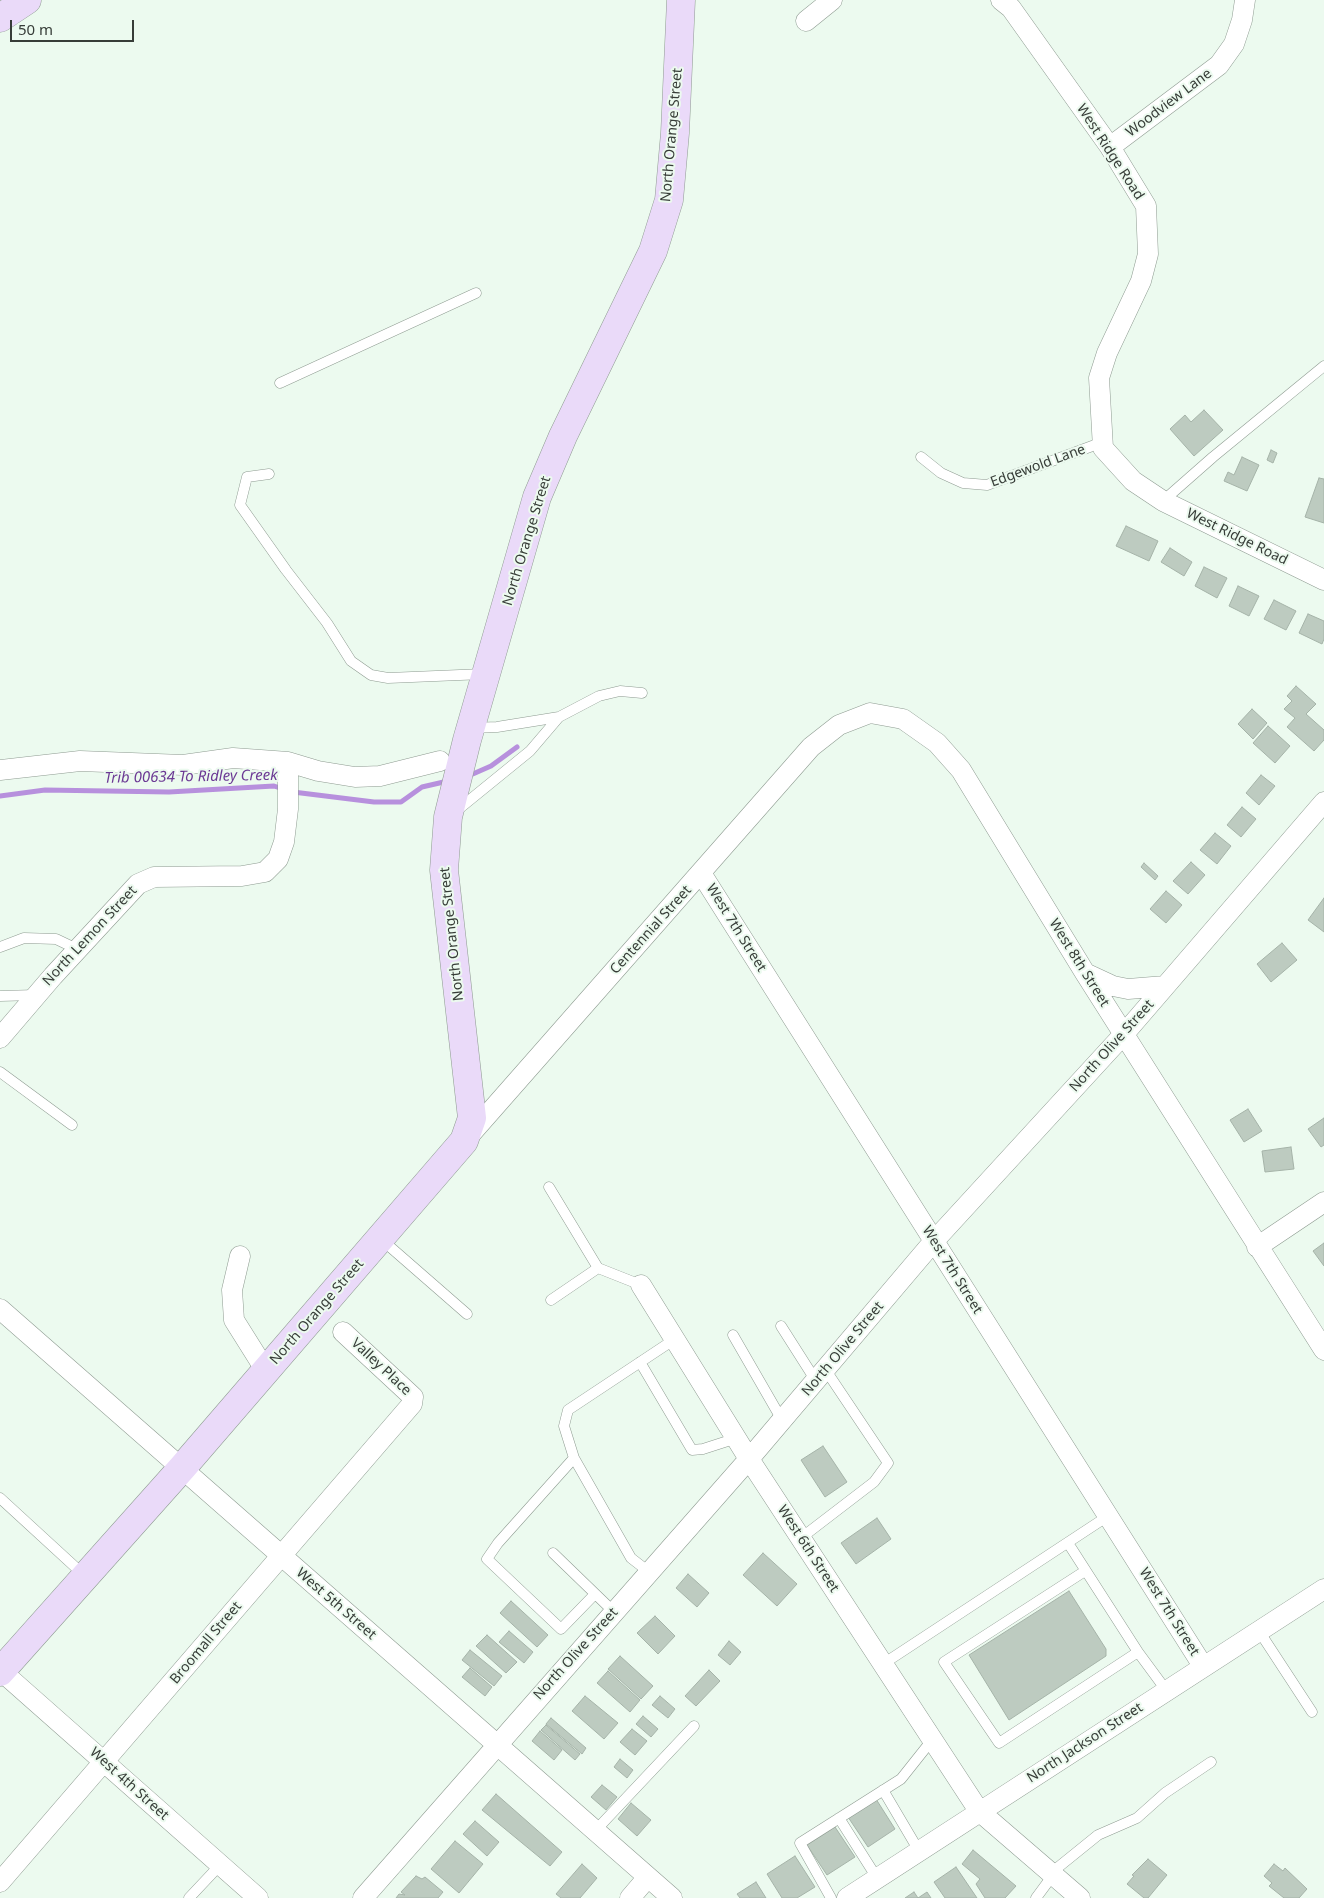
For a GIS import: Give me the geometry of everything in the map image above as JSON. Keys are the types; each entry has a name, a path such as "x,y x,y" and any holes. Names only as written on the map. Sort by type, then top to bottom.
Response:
{"street":[{"path":"0,18 26,0"},
{"name":"North Orange Street","path":"0,1671 182,1468 464,1141 472,1118 444,870 448,817 471,728 488,674 537,497 563,436 653,251 669,200 675,133 681,0"},
{"path":"806,21 832,0"},
{"name":"West Ridge Road","path":"1001,0 1011,8 1110,147 1146,206 1148,246 1141,281 1107,353 1099,378 1103,448 1124,473 1163,501 1324,580"},
{"name":"Woodview Lane","path":"1110,147 1219,65 1234,44 1242,20 1245,0"},
{"name":"Centennial Street","path":"464,1141 811,747 840,725 870,713"},
{"name":"West 8th Street","path":"870,713 903,720 938,743 961,770 1084,974 1324,1350"},
{"path":"0,770 80,761 183,765 233,758 288,771 318,771 355,777 380,776 440,761"},
{"name":"North Lemon Street","path":"0,1038 77,948 138,884 154,877 242,876 265,872 278,859 284,842 288,809 288,771"},
{"name":"North Olive Street","path":"363,1898 496,1744 749,1459 934,1241 1124,1034 1324,802"},
{"name":"West 7th Street","path":"701,873 1204,1666"},
{"path":"1084,974 1113,986 1128,989 1165,986"},
{"path":"1257,1247 1324,1202"},
{"path":"240,1256 232,1290 234,1320 266,1370"},
{"name":"West 6th Street","path":"641,1285 749,1459 979,1811 1080,1898"},
{"name":"West 5th Street","path":"0,1309 672,1898"},
{"name":"Valley Place","path":"343,1332 414,1397 412,1404"},
{"name":"Broomall Street","path":"0,1882 412,1404"},
{"name":"North Jackson Street","path":"847,1898 1324,1589"},
{"name":"West 4th Street","path":"0,1671 258,1898"},
{"path":"630,1898 648,1877"}],"lane":[{"path":"280,383 476,293"},
{"path":"1163,501 1213,456 1324,366"},
{"name":"Edgewold Lane","path":"921,457 941,473 964,483 987,485 1103,442"},
{"path":"269,474 247,477 240,505 286,570 328,623 351,661 371,675 388,678 488,674"},
{"path":"471,728 497,727 560,717 599,696 620,691 642,693"},
{"path":"448,817 530,751 560,717"},
{"path":"0,947 24,938 56,938 77,948"},
{"path":"0,996 37,994"},
{"path":"0,1072 72,1125"},
{"path":"549,1188 598,1268 641,1285"},
{"path":"380,1238 467,1314"},
{"path":"552,1300 598,1268"},
{"path":"781,1326 888,1463 874,1482 801,1538"},
{"path":"733,1335 782,1420"},
{"path":"649,1572 631,1558 574,1458 564,1426 568,1410 675,1339"},
{"path":"640,1362 692,1450 704,1449 736,1438"},
{"path":"574,1458 498,1543 487,1559 561,1629 595,1594"},
{"path":"0,1498 85,1577"},
{"path":"884,1664 1108,1516"},
{"path":"1068,1543 1138,1652 1166,1690"},
{"path":"553,1554 614,1612"},
{"path":"1085,1570 944,1662 998,1743 1138,1652"},
{"path":"1259,1631 1312,1712"},
{"path":"596,1830 694,1726"},
{"path":"831,1898 800,1843 901,1779 932,1740"},
{"path":"1036,1898 1052,1874 1098,1835 1137,1818 1165,1794 1211,1762"},
{"path":"883,1790 919,1851"},
{"path":"839,1818 877,1878"},
{"path":"194,1896 220,1864"}],"building":[{"path":"1204,410 1223,430 1194,456 1170,429 1185,415 1191,422"},
{"path":"1271,450 1277,453 1273,463 1267,460"},
{"path":"1242,457 1259,465 1247,491 1224,481 1228,472 1234,475"},
{"path":"1319,478 1324,479 1324,523 1305,517"},
{"path":"1126,526 1158,541 1149,561 1116,546"},
{"path":"1170,548 1192,562 1184,576 1161,562"},
{"path":"1204,567 1227,578 1217,598 1195,586"},
{"path":"1238,586 1259,596 1249,616 1229,606"},
{"path":"1274,600 1296,611 1286,630 1264,619"},
{"path":"1308,614 1324,621 1324,639 1322,644 1299,633"},
{"path":"1296,686 1316,704 1306,714 1324,730 1324,740 1314,751 1287,727 1295,718 1284,709 1292,701 1287,696"},
{"path":"1252,709 1267,723 1253,739 1238,724"},
{"path":"1268,726 1290,746 1275,763 1253,743"},
{"path":"1261,775 1275,786 1259,805 1246,793"},
{"path":"1242,807 1256,819 1241,837 1227,825"},
{"path":"1215,833 1231,846 1217,864 1200,850"},
{"path":"1191,862 1205,875 1188,894 1173,881"},
{"path":"1144,863 1158,876 1155,880 1141,867"},
{"path":"1166,891 1182,905 1166,923 1150,909"},
{"path":"1324,898 1324,932 1308,920"},
{"path":"1282,943 1297,960 1271,982 1257,964"},
{"path":"1248,1109 1262,1131 1244,1142 1230,1120"},
{"path":"1324,1118 1324,1145 1321,1147 1308,1129"},
{"path":"1291,1147 1294,1169 1265,1172 1262,1151"},
{"path":"1324,1243 1324,1266 1313,1251"},
{"path":"823,1446 847,1482 825,1497 801,1460"},
{"path":"877,1518 891,1539 856,1564 841,1543"},
{"path":"763,1553 797,1584 777,1606 743,1575"},
{"path":"688,1574 709,1593 697,1607 676,1588"},
{"path":"1069,1591 1106,1649 1106,1656 1009,1720 969,1655"},
{"path":"511,1601 548,1635 537,1647 500,1613"},
{"path":"655,1616 675,1636 658,1654 637,1633"},
{"path":"509,1631 533,1652 524,1663 499,1642"},
{"path":"487,1635 517,1662 506,1673 476,1646"},
{"path":"729,1641 741,1652 730,1665 718,1655"},
{"path":"470,1650 502,1676 494,1686 462,1660"},
{"path":"620,1656 653,1686 641,1699 608,1669"},
{"path":"470,1668 492,1687 485,1696 462,1677"},
{"path":"709,1670 720,1681 696,1706 685,1696"},
{"path":"608,1671 640,1700 630,1712 597,1683"},
{"path":"585,1696 618,1723 604,1739 572,1711"},
{"path":"660,1696 675,1709 668,1718 652,1705"},
{"path":"643,1716 658,1729 651,1737 636,1724"},
{"path":"551,1718 586,1748 582,1754 546,1724"},
{"path":"546,1725 580,1754 575,1760 541,1730"},
{"path":"632,1729 647,1741 635,1755 620,1742"},
{"path":"540,1731 562,1750 554,1760 532,1741"},
{"path":"620,1759 633,1770 627,1778 614,1767"},
{"path":"602,1785 617,1797 606,1810 591,1797"},
{"path":"496,1794 562,1852 550,1866 482,1810"},
{"path":"876,1799 895,1829 868,1847 848,1817"},
{"path":"631,1803 651,1820 637,1836 618,1819"},
{"path":"475,1821 499,1842 487,1856 463,1834"},
{"path":"835,1827 855,1857 827,1875 807,1845"},
{"path":"455,1841 483,1864 459,1893 431,1869"},
{"path":"973,1850 1016,1886 1005,1898 985,1898 976,1884 980,1879 962,1864"},
{"path":"795,1856 815,1887 797,1898 782,1898 767,1874"},
{"path":"1148,1859 1167,1875 1148,1898 1144,1898 1127,1884 1134,1876 1132,1875"},
{"path":"582,1864 597,1878 580,1898 561,1898 556,1894"},
{"path":"1274,1864 1283,1871 1285,1868 1307,1889 1299,1898 1284,1898 1269,1886 1272,1883 1264,1876"},
{"path":"956,1867 977,1898 945,1898 934,1882"},
{"path":"416,1876 422,1879 425,1877 443,1892 438,1898 396,1898 399,1894 405,1895 401,1892"},
{"path":"756,1882 766,1898 740,1898 737,1894"},
{"path":"914,1892 918,1898 905,1898"},
{"path":"927,1892 931,1898 918,1898"}],"waterway":[{"name":"Trib 00634 To Ridley Creek","path":"466,777 491,766 517,747"},
{"name":"Trib 00634 To Ridley Creek","path":"293,792 374,802 401,802 422,787 448,781"},
{"name":"Trib 00634 To Ridley Creek","path":"0,796 45,790 169,792 274,786 283,789"}]}
